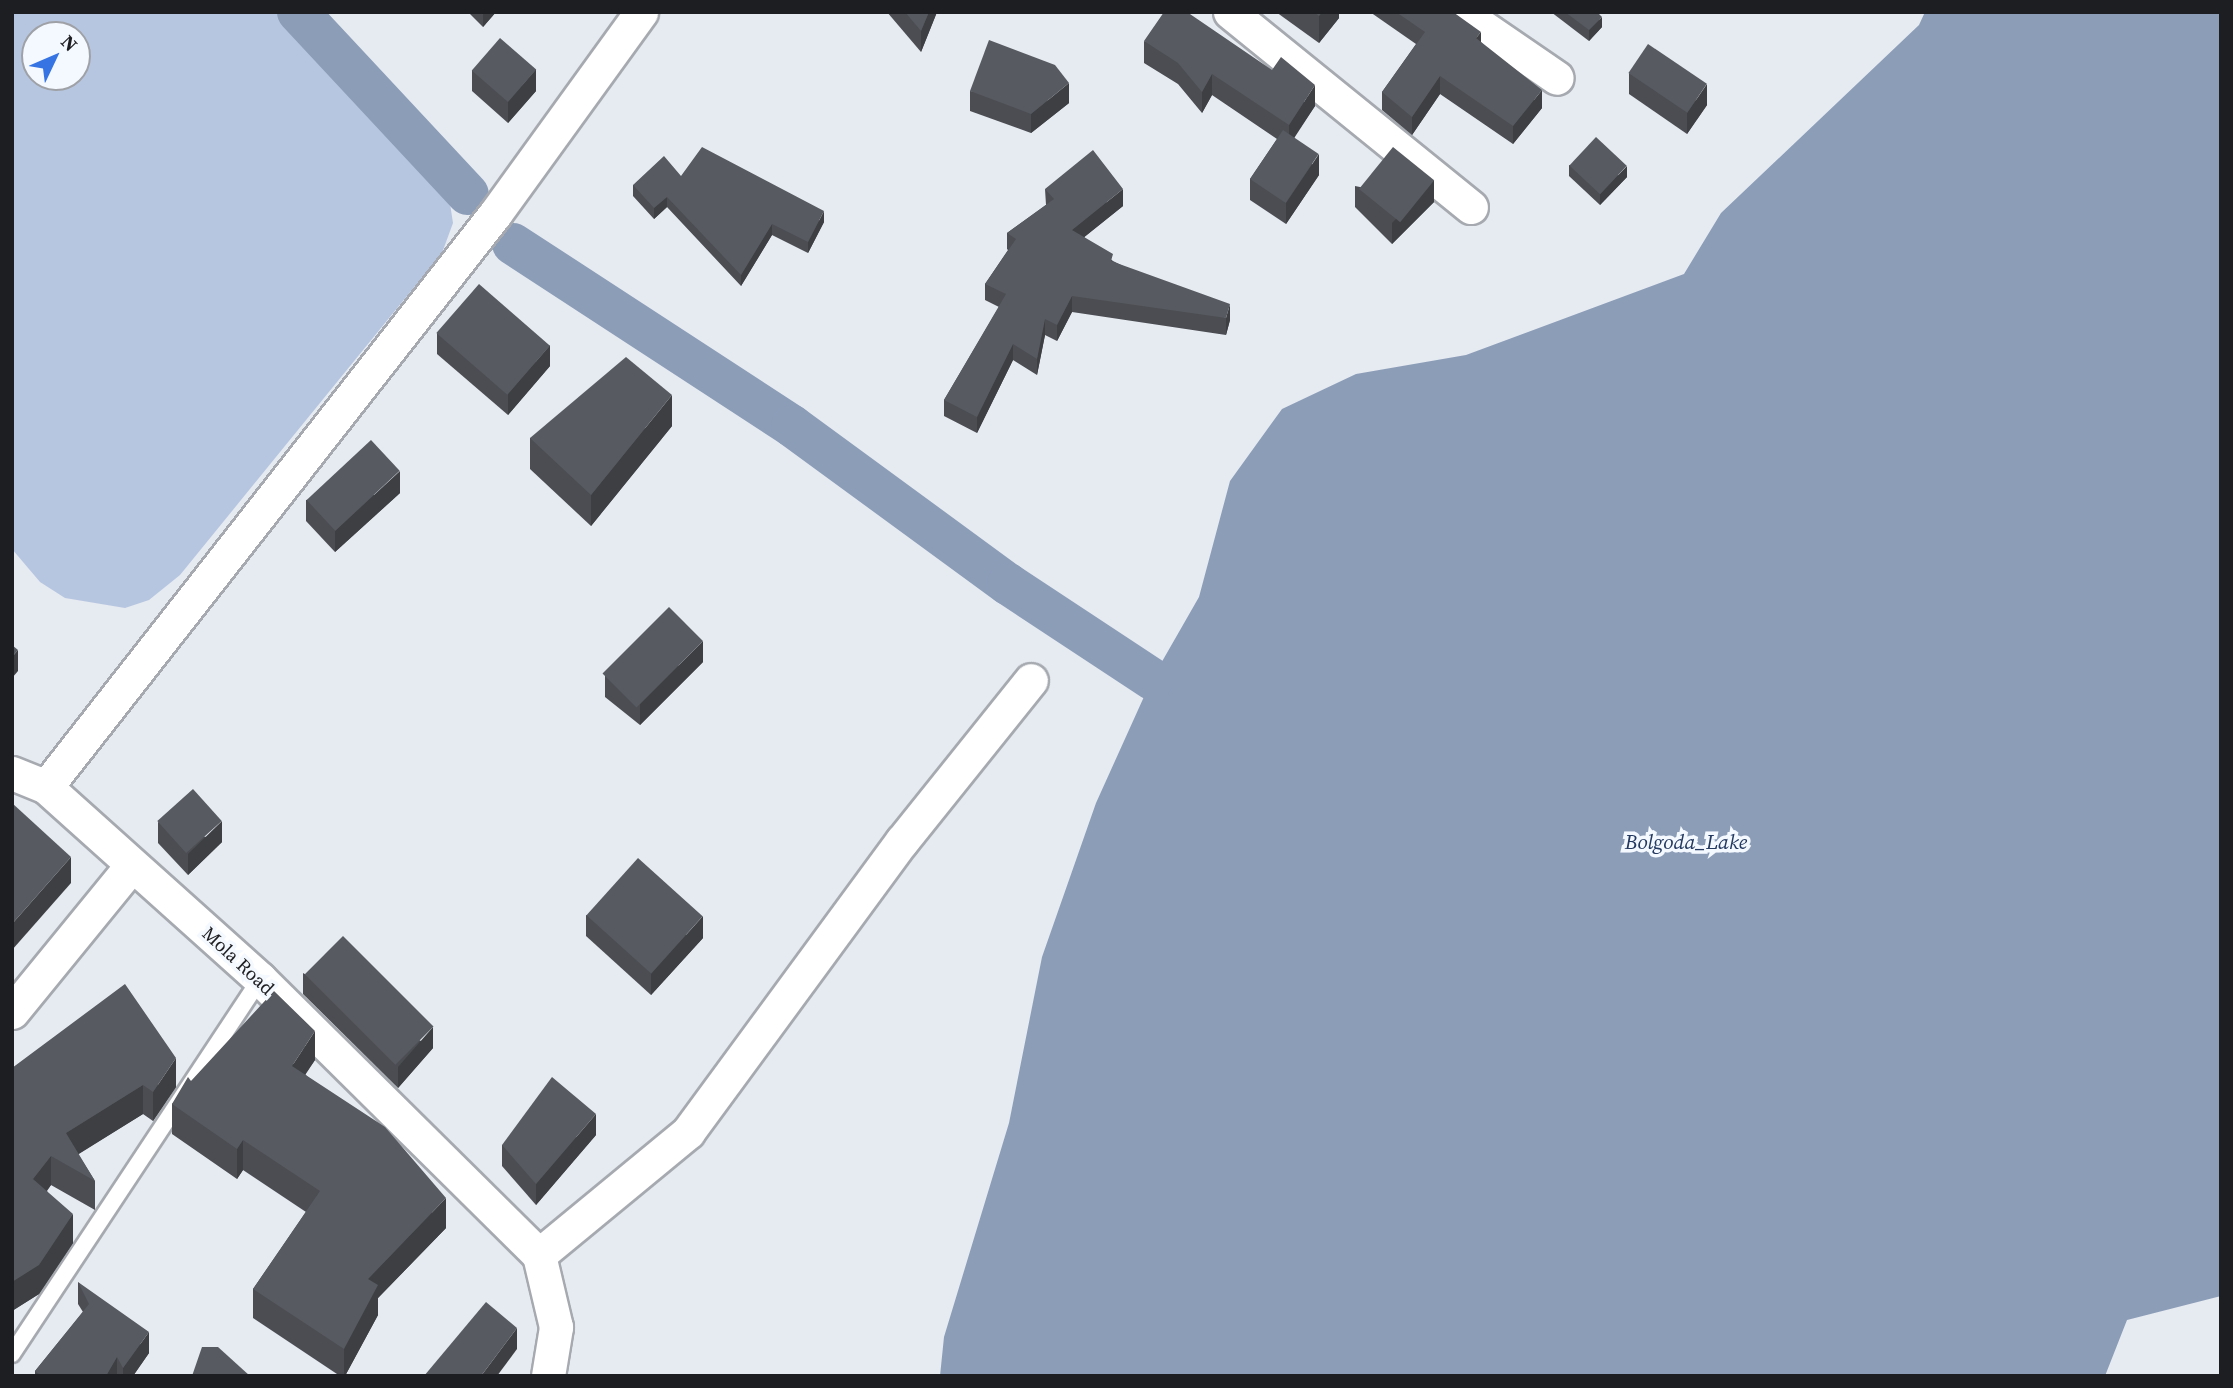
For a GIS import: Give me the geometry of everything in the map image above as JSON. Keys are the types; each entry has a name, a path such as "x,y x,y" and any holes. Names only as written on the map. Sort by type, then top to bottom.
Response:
{"street":[{"path":"46,788 495,214 641,12"},
{"path":"1230,12 1471,207"},
{"path":"1461,12 1557,78"},
{"path":"548,1376 556,1326 539,1255 688,1132 902,841 1031,680"},
{"name":"Mola Road","path":"12,773 46,788 260,979 539,1255"},
{"path":"12,1012 131,866"}],"lane":[{"path":"12,1354 260,979"}],"shaded area":[{"path":"12,12 304,12 449,197 453,223 442,253 180,575 149,600 125,608 65,598 40,582 12,549"}],"water":[{"name":"Bolgoda_Lake","path":"1925,12 2221,12 2221,1296 2127,1320 2105,1376 940,1376 944,1337 1009,1123 1042,957 1096,803 1152,679 1199,597 1230,481 1282,409 1356,374 1466,355 1684,274 1721,213 1919,25"}],"building":[{"path":"905,12 929,12 921,31"},
{"path":"1164,12 1187,12 1272,70 1281,57 1315,85 1289,125 1212,74 1202,92 1178,63 1144,41"},
{"path":"1396,12 1453,12 1481,32 1476,38 1542,90 1513,126 1440,76 1412,117 1382,92 1425,32"},
{"path":"1565,12 1597,12 1602,17 1589,30"},
{"path":"500,38 536,69 508,102 472,70"},
{"path":"989,40 1055,65 1069,83 1031,114 970,91"},
{"path":"1648,44 1707,84 1687,113 1628,73"},
{"path":"1283,130 1319,154 1286,203 1250,179"},
{"path":"1596,137 1627,166 1600,194 1569,166"},
{"path":"702,147 824,211 808,242 772,224 741,275 667,197 654,208 633,185 664,156 681,176"},
{"path":"1393,147 1434,180 1400,222 1359,189"},
{"path":"1093,150 1123,189 1072,230 1113,254 1111,261 1230,304 1226,318 1072,296 1057,325 1045,319 1037,359 1013,344 977,417 944,400 1006,294 985,284 1016,239 1007,233 1054,199 1045,189"},
{"path":"479,284 550,346 507,395 436,333"},
{"path":"626,357 672,395 591,495 530,438"},
{"path":"371,440 400,471 335,531 307,500"},
{"path":"669,607 703,641 636,707 603,673"},
{"path":"12,645 18,650 12,657"},
{"path":"193,789 222,821 186,853 157,821"},
{"path":"12,803 71,857 12,924"},
{"path":"638,858 703,916 651,973 586,915"},
{"path":"343,936 434,1027 395,1065 305,974"},
{"path":"125,984 176,1058 153,1092 143,1085 66,1133 95,1181 51,1156 33,1179 73,1214 39,1265 12,1282 12,1068"},
{"path":"274,991 315,1031 292,1066 385,1127 446,1198 368,1279 378,1285 344,1349 253,1289 320,1191 243,1140 237,1149 172,1104 188,1077 191,1081"},
{"path":"552,1077 596,1114 536,1184 502,1145"},
{"path":"78,1282 149,1332 123,1368 117,1357 106,1376 41,1376 35,1371 89,1304"},
{"path":"486,1302 517,1328 481,1376 424,1376"},
{"path":"202,1347 218,1347 250,1376 192,1376"}],"waterway":[{"path":"298,12 468,194"},
{"path":"513,244 792,426 1008,584 1152,679"}]}
